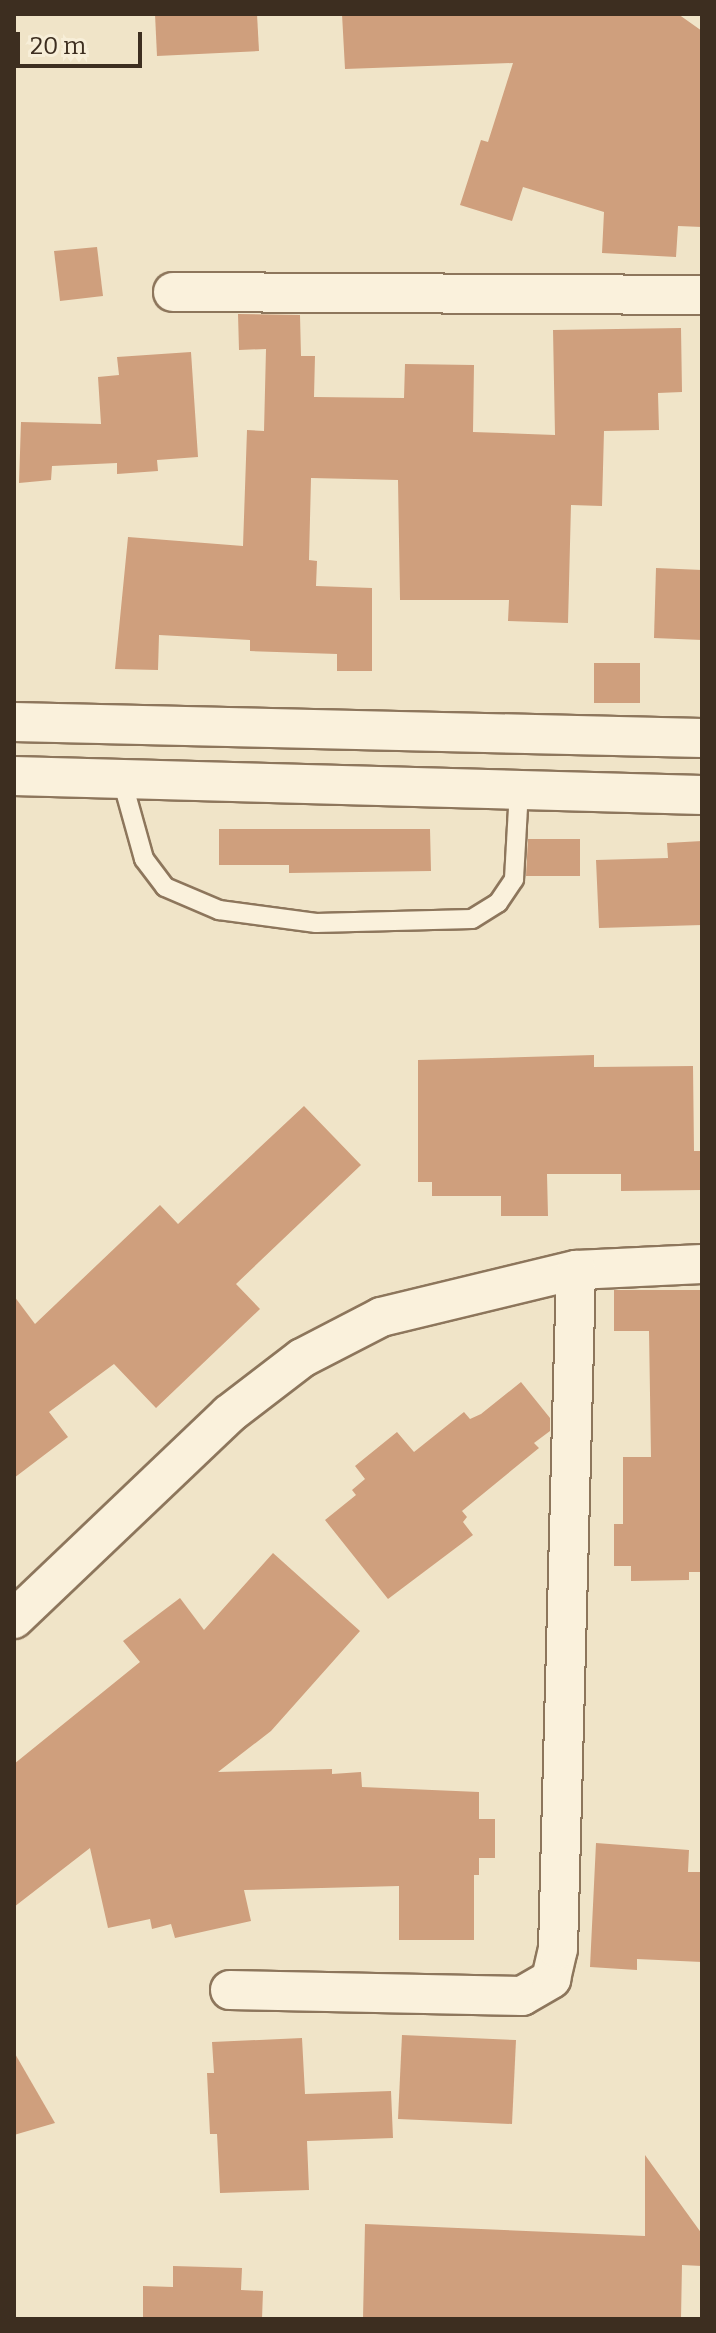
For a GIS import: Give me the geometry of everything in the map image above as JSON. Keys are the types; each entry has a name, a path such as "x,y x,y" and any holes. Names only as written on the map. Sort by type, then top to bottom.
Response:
{"street":[{"path":"173,292 702,295"},
{"path":"14,722 702,738"},
{"path":"14,776 702,795"},
{"path":"14,1619 229,1414 302,1358 381,1317 576,1270 702,1264"},
{"path":"230,1990 522,1996 551,1979 558,1949 576,1270"}],"lane":[{"path":"122,780 144,859 165,887 219,910 316,923 472,919 498,903 514,879 519,790"}],"building":[{"path":"155,14 257,14 259,51 157,56"},
{"path":"342,14 678,14 702,31 702,227 678,226 676,257 602,253 604,212 523,187 512,221 460,205 481,140 488,142 513,63 345,69"},
{"path":"97,247 103,296 60,301 54,251"},
{"path":"238,314 300,315 301,356 315,356 314,397 404,398 405,364 474,365 473,432 555,435 553,330 681,328 682,392 658,393 659,430 604,431 602,506 571,505 568,623 508,621 509,600 400,600 398,480 311,478 309,560 317,561 316,586 372,588 372,671 337,671 337,654 250,651 250,640 159,635 158,670 115,669 128,537 243,546 247,430 264,431 266,349 239,350"},
{"path":"191,352 198,457 157,460 158,471 117,474 117,463 52,466 51,480 19,483 21,422 101,424 98,377 119,375 117,357"},
{"path":"656,568 702,570 702,640 654,638"},
{"path":"594,663 640,663 640,703 594,703"},
{"path":"219,829 430,829 431,871 289,873 289,865 219,865"},
{"path":"528,839 580,839 580,876 526,876"},
{"path":"702,841 702,925 599,928 596,860 668,858 667,843"},
{"path":"594,1055 594,1067 693,1066 694,1151 702,1151 702,1190 621,1191 621,1174 547,1174 548,1216 501,1216 501,1196 432,1196 432,1182 418,1182 418,1060"},
{"path":"304,1106 361,1165 236,1284 260,1309 156,1408 114,1364 49,1412 68,1437 14,1478 14,1296 35,1324 160,1205 178,1224"},
{"path":"614,1290 702,1290 702,1572 689,1572 689,1580 631,1581 631,1566 614,1566 614,1524 623,1524 623,1457 651,1457 649,1331 614,1331"},
{"path":"521,1382 550,1418 550,1431 534,1443 539,1448 462,1511 467,1517 463,1522 473,1535 388,1599 325,1520 356,1495 352,1490 365,1479 355,1466 397,1432 414,1452 464,1412 470,1419 481,1414"},
{"path":"273,1553 360,1631 271,1731 218,1772 332,1769 332,1774 361,1772 362,1787 479,1792 479,1819 495,1819 495,1858 479,1858 479,1875 474,1875 474,1940 399,1940 399,1886 244,1890 251,1921 175,1938 171,1924 152,1929 150,1919 108,1928 90,1848 14,1907 14,1764 140,1662 123,1641 180,1598 204,1630"},
{"path":"596,1843 689,1850 688,1872 702,1872 702,1962 637,1959 637,1970 590,1967"},
{"path":"402,2035 516,2040 512,2124 398,2119"},
{"path":"302,2038 305,2094 391,2091 393,2138 307,2141 309,2190 220,2193 217,2134 210,2134 207,2073 214,2073 212,2042"},
{"path":"14,2052 55,2123 14,2135"},
{"path":"645,2155 702,2234 702,2266 682,2265 681,2319 363,2319 365,2224 645,2236"},
{"path":"173,2266 242,2268 241,2290 263,2291 262,2319 143,2319 143,2286 173,2287"}]}
